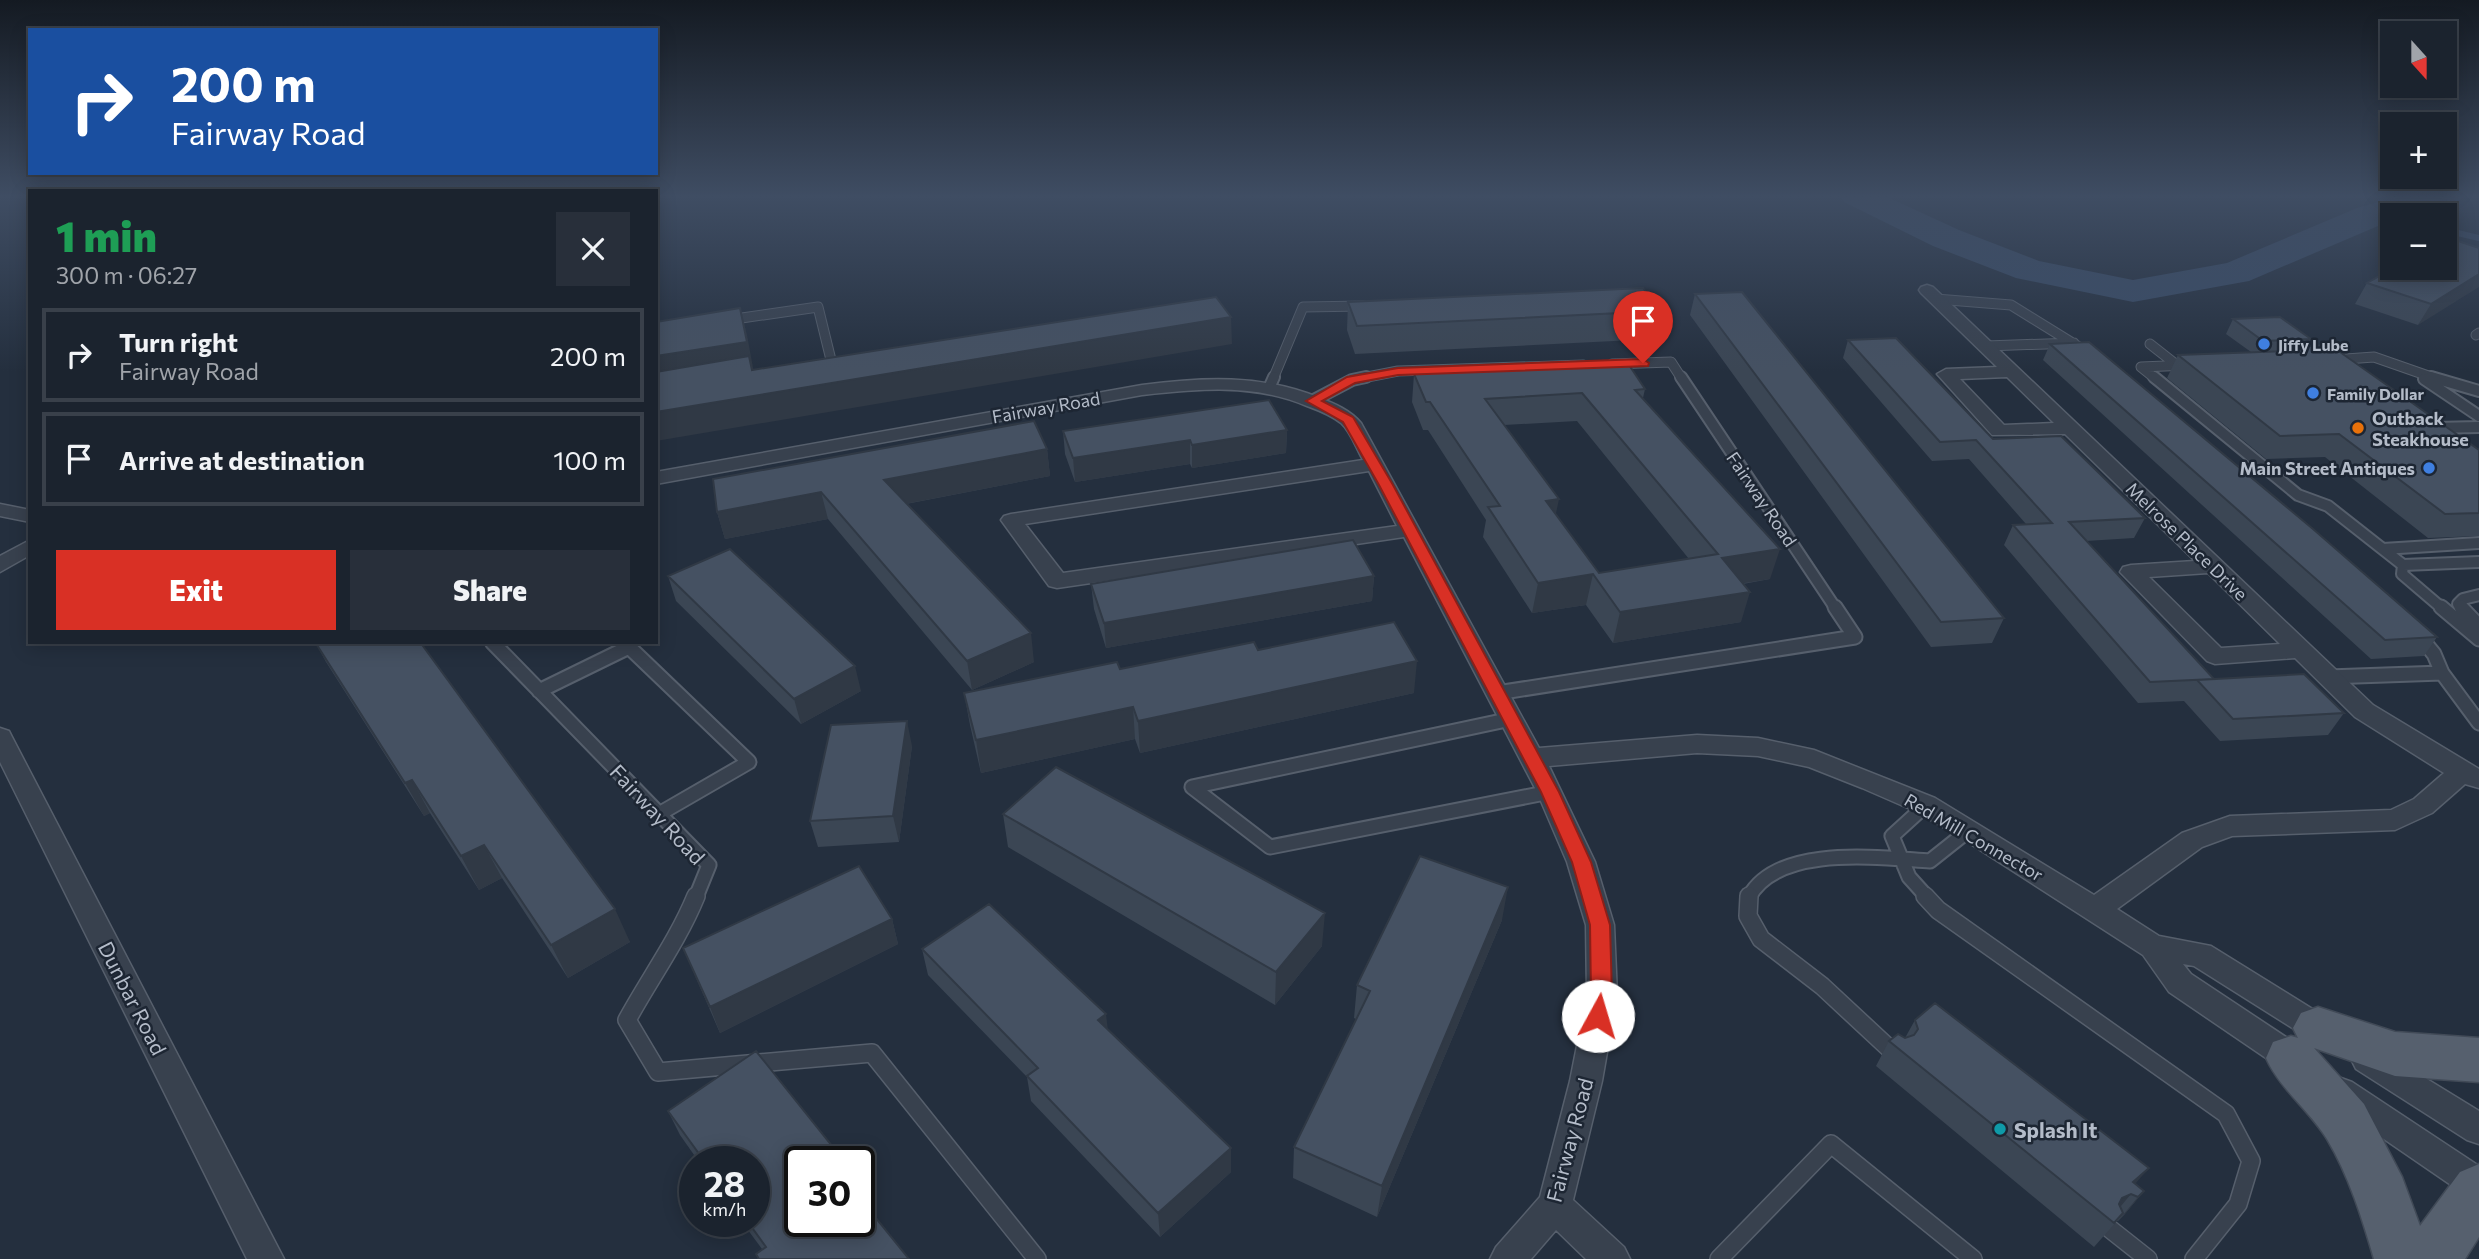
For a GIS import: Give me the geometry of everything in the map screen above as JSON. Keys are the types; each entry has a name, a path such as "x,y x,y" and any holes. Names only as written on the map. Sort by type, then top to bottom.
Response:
{"main road":[{"path":"2305,1043 2395,1054 2479,1060"},
{"path":"2305,1043 2383,1196 2402,1259"},
{"path":"2431,1259 2479,1187"}],"street":[{"name":"Melrose Place Drive","path":"1932,294 2364,711 2470,775 2423,806 2395,820 2230,826 2192,840 2095,910"},
{"path":"2012,372 1946,374 1999,431 2071,428"},
{"name":"Fairway Road","path":"658,478 1142,390 1194,384 1236,382 1270,386 1312,401 1348,420 1550,792 1581,862 1600,925 1602,995 1586,1081 1555,1206 1508,1259"},
{"path":"1374,464 1011,520 1057,581 1409,530"},
{"path":"0,510 28,516"},
{"path":"0,565 28,547"},
{"path":"2213,566 2131,572 2215,656 2300,650"},
{"name":"Dunbar Road","path":"0,737 266,1259"},
{"name":"Red Mill Connector","path":"1532,758 1697,744 1758,747 1814,759 1926,805 1969,830 2153,947 2180,983 2479,1129"},
{"name":"Red Mill Connector","path":"2305,1043 2479,1187"},
{"path":"1555,1206 1612,1259"}],"lane":[{"path":"1932,294 2011,305 2074,343 2098,362"},
{"path":"1270,386 1303,307 1370,305"},
{"path":"724,321 818,307 832,364"},
{"path":"1986,346 2074,343"},
{"path":"2150,344 2178,366"},
{"path":"2337,368 2325,360 2374,357 2416,373 2479,391"},
{"path":"819,367 846,362"},
{"name":"Fairway Road","path":"1312,401 1352,380 1398,372 1671,362 1855,637 1497,693"},
{"path":"2205,365 2141,367 2298,495 2328,506 2403,565 2479,562"},
{"path":"2416,373 2479,416"},
{"path":"2436,436 2425,429 2479,427"},
{"path":"2383,549 2479,543"},
{"path":"2403,565 2402,574 2479,639"},
{"path":"2479,595 2463,599 2458,604 2479,626"},
{"path":"2406,624 2434,654 2442,673 2479,723"},
{"name":"Fairway Road","path":"494,644 709,865 683,928 648,981 627,1020 658,1072 872,1053 1037,1259"},
{"path":"539,691 629,647 749,762 659,814"},
{"path":"2328,677 2442,673"},
{"path":"1511,719 1192,787 1270,847 1550,792"},
{"path":"1926,805 1892,836 1909,877 1938,910 2225,1114 2250,1161 2238,1204 2194,1259"},
{"path":"1893,1052 1825,988 1756,934 1745,914 1749,894 1766,878 1798,864 1835,857 1869,856 1930,861 1969,830"},
{"path":"1719,1259 1831,1143 1973,1259"},
{"path":"2110,1229 2148,1259"}],"building":[{"path":"2457,254 2479,254 2479,274 2431,304 2367,283 2380,276 2380,280 2457,280"},
{"path":"1643,288 1660,311 1357,326 1348,302"},
{"path":"1742,292 2004,618 1941,622 1695,294"},
{"path":"1216,297 1231,317 658,412 658,372 749,356 752,370"},
{"path":"740,308 747,342 658,356 658,322"},
{"path":"2280,317 2311,339 2263,341 2233,319"},
{"path":"1896,338 1993,439 2061,436 2145,518 2069,522 2214,679 2150,682 2013,525 2052,523 1976,440 1940,442 1848,340"},
{"path":"2089,342 2313,529 2437,637 2385,640 2050,344"},
{"path":"2330,345 2479,450 2479,513 2445,514 2339,434 2280,436 2178,355 2291,351 2285,347"},
{"path":"1627,362 1645,389 1635,390 1780,549 1722,558 1750,592 1620,612 1593,574 1538,583 1488,507 1500,506 1430,402 1426,402 1414,374","holes":["1582,393 1718,554 1599,573 1546,501 1559,499 1485,399"]},
{"path":"1269,400 1287,430 1192,445 1190,440 1073,458 1063,431"},
{"path":"1034,421 1047,449 884,480 1031,633 967,661 821,492 717,512 713,479"},
{"path":"1353,540 1374,576 1104,623 1091,584"},
{"path":"730,549 855,666 794,699 668,576"},
{"path":"1394,622 1417,661 1138,721 1133,707 976,740 964,693 1117,662 1120,669 1254,642 1258,650"},
{"path":"316,644 421,644 615,909 551,945 484,845 461,856 412,780 405,783"},
{"path":"2304,674 2344,713 2233,719 2197,680"},
{"path":"907,721 893,816 810,821 831,725"},
{"path":"1056,767 1325,913 1276,972 1003,814"},
{"path":"1420,856 1508,887 1382,1186 1294,1147 1370,991 1357,985"},
{"path":"859,866 892,919 710,1007 683,948"},
{"path":"989,904 1106,1014 1098,1020 1231,1148 1158,1213 1027,1076 1038,1068 922,949"},
{"path":"1935,1003 2149,1168 2133,1182 2144,1191 2138,1197 2131,1194 2122,1198 2119,1204 2123,1213 2114,1223 1889,1041 1898,1034 1905,1038 1914,1035 1918,1029 1915,1020"},
{"path":"756,1051 832,1146 784,1146 784,1237 875,1237 875,1217 909,1259 759,1259 756,1254 766,1247 759,1237 770,1237 770,1146 693,1146 668,1111"}],"waterway":[{"path":"1987,254 2029,270 2133,291 2236,273 2280,254"}],"place":[{"name":"Jiffy Lube","path":"2264,344"},
{"name":"Family Dollar","path":"2313,393"},
{"name":"Outback Steakhouse","path":"2358,428"},
{"name":"Main Street Antiques","path":"2429,468"},
{"name":"Splash It","path":"2000,1129"}],"route":[{"path":"1598,1016 1602,995 1600,925 1581,862 1550,792 1386,485 1348,420 1312,401 1352,380 1398,372 1643,363"}]}
